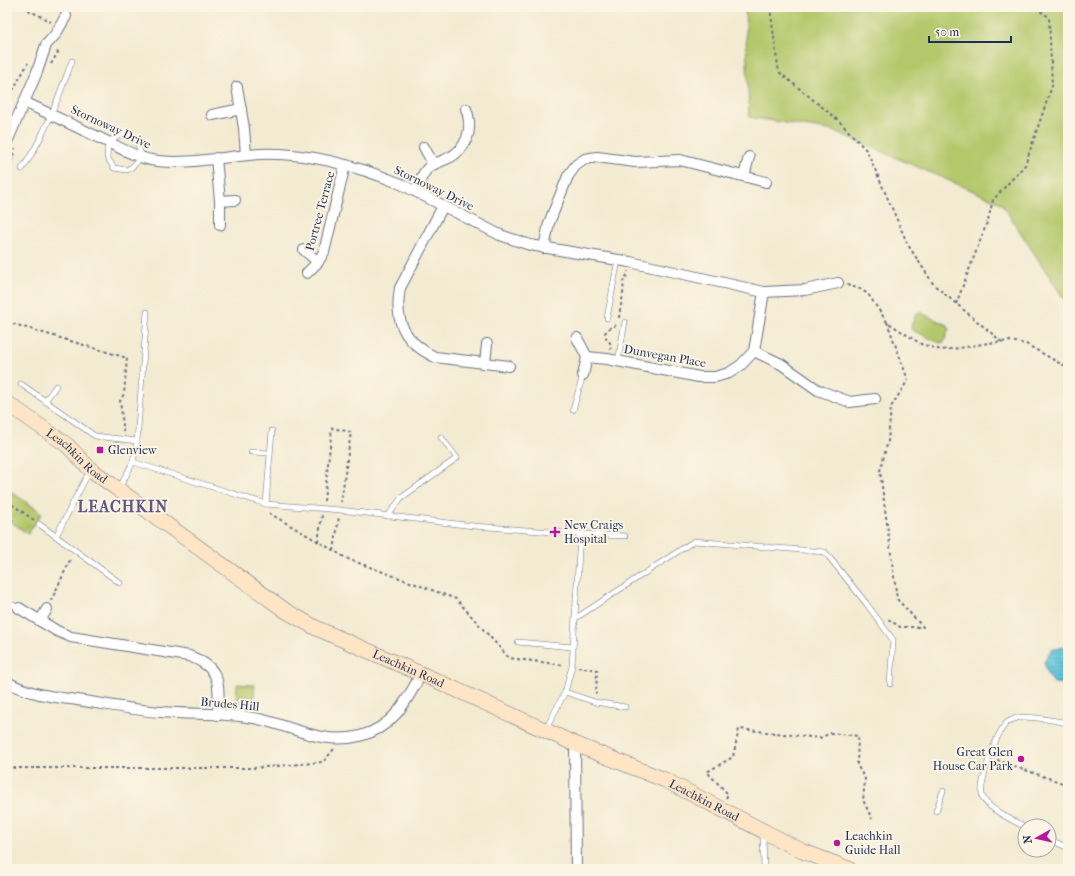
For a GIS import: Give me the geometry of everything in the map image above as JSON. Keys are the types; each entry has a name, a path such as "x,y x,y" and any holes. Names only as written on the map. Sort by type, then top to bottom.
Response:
{"street":[{"path":"7,142 46,45 55,35 66,16"},
{"path":"237,87 246,155"},
{"name":"Stornoway Drive","path":"24,102 149,160 162,162 275,154 308,157 345,165 386,178 416,191 500,235 530,245 630,262 764,292 805,290 838,283"},
{"path":"212,115 241,109"},
{"path":"416,191 426,170 433,164 455,154 466,141 469,133 469,124 466,109"},
{"path":"424,147 433,164"},
{"path":"544,248 549,223 568,176 576,165 586,159 597,157 634,162 680,160 766,182"},
{"path":"744,176 749,157"},
{"path":"216,158 220,201 220,225"},
{"name":"Portree Terrace","path":"307,273 318,262 327,244 345,165"},
{"path":"220,201 235,200"},
{"path":"443,206 400,288 398,303 399,316 403,329 412,342 435,357 509,366"},
{"name":"Portree Terrace","path":"304,250 318,262"},
{"path":"764,292 754,351 781,364 818,390 850,402 875,399"},
{"path":"577,338 587,357 583,375"},
{"path":"485,363 487,344"},
{"name":"Dunvegan Place","path":"587,357 607,359 699,377 714,377 728,373 741,365 754,351"},
{"name":"Leachkin Road","path":"7,403 67,445 90,469 286,611 316,628 575,744 665,780 721,808 763,832 849,869"},
{"path":"18,608 57,631 71,637 190,656 201,660 216,676 219,687 218,715"},
{"path":"40,621 47,609"},
{"name":"Brudes Hill","path":"7,682 30,691 58,698 160,712 256,718 315,736 336,740 369,733 389,722 404,706 421,674"},
{"path":"575,744 576,869"}],"lane":[{"path":"22,169 32,155 52,115 72,61"},
{"path":"120,135 130,136 138,142 141,157 127,170 114,168 107,157 108,142 120,135"},
{"path":"607,318 618,260"},
{"path":"119,490 133,462 146,312"},
{"path":"618,362 625,322"},
{"path":"573,410 583,375"},
{"path":"21,384 95,436 136,441"},
{"path":"45,401 56,386"},
{"path":"266,504 272,431"},
{"path":"388,516 401,498 457,458 441,437"},
{"path":"251,452 270,453"},
{"path":"133,462 266,504 340,510 474,526 625,536"},
{"path":"56,536 90,469"},
{"path":"40,524 120,583"},
{"path":"546,730 565,692 572,666 580,534"},
{"path":"576,618 694,541 825,552 866,603 893,640 890,684"},
{"path":"7,602 18,608"},
{"path":"518,642 572,647"},
{"path":"565,692 595,702 625,707"},
{"path":"1017,822 989,806 981,795 986,769 1004,725 1014,719 1023,717 1068,722"},
{"path":"936,811 942,791"},
{"path":"763,832 764,869"},
{"path":"1057,843 1068,848"}],"path":[{"path":"23,7 59,27"},
{"path":"770,7 776,60 779,72 838,120 867,151 908,245 934,285 1002,342"},
{"path":"956,304 988,220 994,200 1025,165 1052,86 1049,17 1034,7"},
{"path":"619,320 620,304 624,292 623,281 628,275 630,262"},
{"path":"838,283 860,289 868,294 887,322 908,380 891,407 888,441 880,471 897,598 923,627 900,627 883,615"},
{"path":"7,322 127,358 124,394 120,401 123,425 122,439"},
{"path":"887,322 921,344 941,350 1010,341 1026,344 1068,368"},
{"path":"607,359 611,346 610,342 605,336 606,331 618,324"},
{"path":"318,542 332,428 351,432 334,551"},
{"path":"7,501 40,524"},
{"path":"266,511 348,559 456,599 509,658 597,670 595,702"},
{"path":"47,609 75,550"},
{"path":"721,808 728,794 707,772 733,757 739,729 820,738 831,733 858,736 857,765 865,779 863,800 872,819"},
{"path":"7,768 253,768 323,762 343,739"},
{"path":"990,757 1068,785"}],"green space":[{"path":"745,7 1068,7 1068,305 1001,203 834,131 749,117"},
{"path":"919,312 947,325 949,329 944,342 940,343 912,330 911,326 916,314"},
{"path":"7,489 42,513 28,534 7,519"},
{"path":"237,684 255,685 253,704 236,702"}],"water":[{"path":"246,7 302,7 296,11 289,12"},
{"path":"1068,647 1068,684 1054,683 1048,675 1044,661 1051,650"}],"place":[{"name":"Glenview","path":"100,450"},
{"name":"New Craigs Hospital","path":"555,532"},
{"name":"Great Glen House Car Park","path":"1021,759"},
{"name":"Leachkin Guide Hall","path":"837,843"}],"district":[{"name":"LEACHKIN","path":"123,506"}]}
